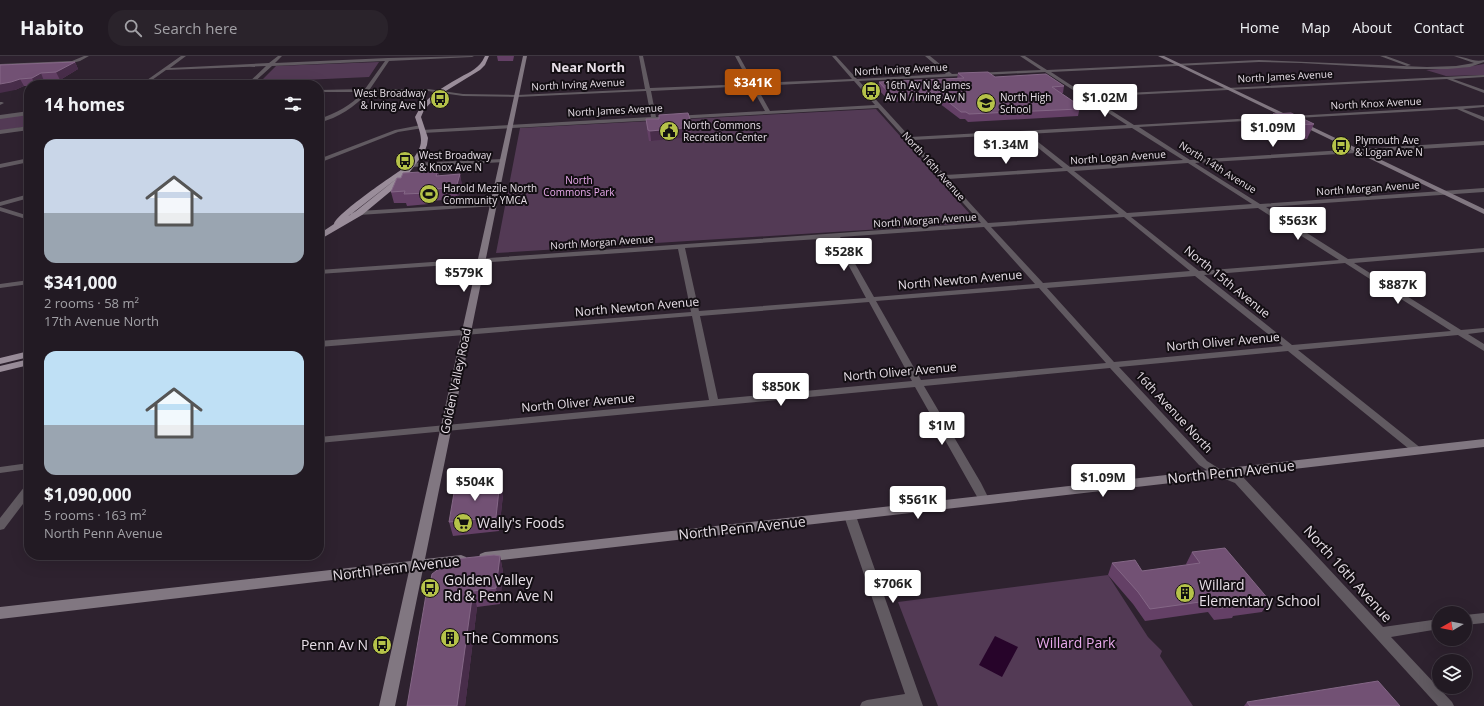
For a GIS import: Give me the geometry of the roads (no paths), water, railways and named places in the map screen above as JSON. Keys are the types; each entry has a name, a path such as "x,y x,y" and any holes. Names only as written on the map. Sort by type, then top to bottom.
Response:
{"main road":[{"path":"332,228 359,213 401,180 421,153 424,145 425,138 418,117 421,108 440,92 478,69 483,65 487,56"},
{"name":"Golden Valley Road","path":"387,706 526,56"},
{"path":"1160,56 1484,212"},
{"path":"324,234 347,213 411,165"},
{"path":"0,361 24,355"},
{"path":"0,369 24,363"},
{"name":"North Penn Avenue","path":"0,613 850,516 984,499 1484,443"}],"street":[{"path":"0,65 68,62 80,60 87,56"},
{"path":"150,80 184,56"},
{"path":"253,80 280,56"},
{"path":"166,69 472,56"},
{"path":"641,56 654,118"},
{"path":"737,56 768,112"},
{"name":"North 16th Avenue","path":"834,56 945,177 1113,366"},
{"path":"927,56 951,76"},
{"name":"North 14th Avenue","path":"1022,56 1484,348"},
{"path":"1382,56 1484,92"},
{"path":"1456,56 1478,63"},
{"path":"324,119 350,108 358,102 388,59"},
{"name":"North Irving Avenue","path":"324,91 428,90 477,96 517,96 1179,65 1291,61 1416,68 1453,67 1484,61"},
{"name":"North James Avenue","path":"1086,96 1484,76"},
{"name":"North James Avenue","path":"324,159 397,131 880,106"},
{"name":"North Knox Avenue","path":"909,139 1484,106"},
{"path":"1456,108 1484,119"},
{"path":"0,116 24,114"},
{"path":"0,132 24,129"},
{"name":"North 15th Avenue","path":"1022,132 1418,451"},
{"name":"North Logan Avenue","path":"945,177 1484,143"},
{"name":"North James Avenue","path":"324,157 351,149"},
{"path":"0,166 24,161"},
{"path":"411,165 503,161"},
{"name":"North Morgan Avenue","path":"324,272 1484,190"},
{"path":"0,204 24,197"},
{"path":"359,213 493,206"},
{"path":"0,209 24,216"},
{"path":"836,236 870,299 984,499"},
{"path":"681,247 714,403"},
{"name":"North Newton Avenue","path":"324,344 1484,250"},
{"path":"0,286 24,283"},
{"name":"North Oliver Avenue","path":"324,440 1484,330"},
{"name":"16th Avenue North","path":"1113,366 1203,463 1219,473"},
{"path":"0,470 24,467"},
{"name":"North 16th Avenue","path":"1219,473 1239,480 1447,706"},
{"path":"0,526 24,495"},
{"path":"850,516 914,702 866,706"},
{"path":"1472,619 1484,618"},
{"path":"1380,633 1432,625"}],"place":[{"name":"16th Av N & James Av N / Irving Av N","path":"871,91"},
{"name":"West Broadway & Irving Ave N","path":"440,99"},
{"name":"North High School","path":"986,103"},
{"name":"North Commons Recreation Center","path":"669,131"},
{"name":"Plymouth Ave & Logan Ave N","path":"1341,146"},
{"name":"West Broadway & Knox Ave N","path":"405,161"},
{"name":"Harold Mezile North Community YMCA","path":"429,194"},
{"name":"Wally's Foods","path":"463,523"},
{"name":"Golden Valley Rd & Penn Ave N","path":"430,588"},
{"name":"Willard Elementary School","path":"1185,593"},
{"name":"The Commons","path":"450,638"},
{"name":"Penn Av N","path":"382,645"}],"district":[{"name":"Near North","path":"588,67"}],"park label":[{"name":"North Commons Park","path":"579,186"},
{"name":"Willard Park","path":"1076,643"}]}
